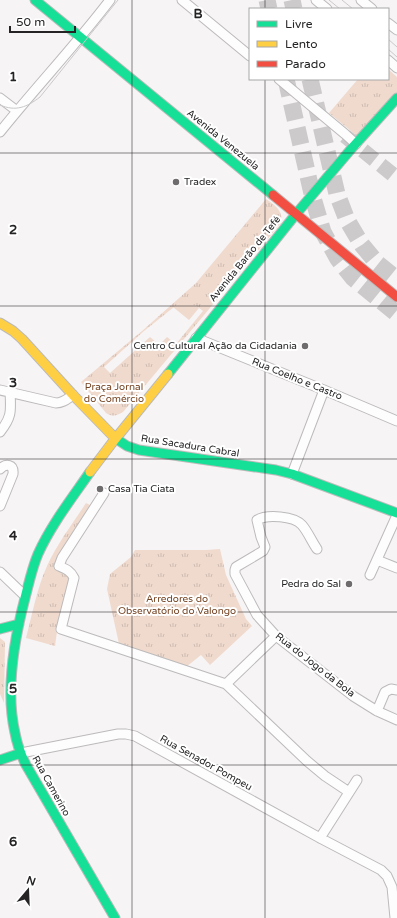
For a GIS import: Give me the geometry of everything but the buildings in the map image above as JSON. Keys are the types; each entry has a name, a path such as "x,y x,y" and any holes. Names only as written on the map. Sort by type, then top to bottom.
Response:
{"main road":[{"name":"Avenida Venezuela","path":"35,0 397,297"},
{"name":"Avenida Barão de Tefé","path":"115,438 296,214 397,98"},
{"name":"Rua Sacadura Cabral","path":"0,323 22,339 99,422 115,438 127,446 139,450 276,470 292,474 397,514"},
{"name":"Rua Camerino","path":"115,438 52,528 44,541 34,565 18,624 14,656 12,695 14,729 26,765 115,918"},
{"path":"0,629 18,624"},
{"name":"Rua Senador Pompeu","path":"0,760 21,753"}],"street":[{"path":"0,132 81,37 110,0"},
{"path":"182,0 249,55"},
{"path":"316,0 326,8"},
{"path":"361,0 371,8"},
{"path":"389,24 397,30"},
{"path":"389,61 397,68"},
{"path":"279,80 356,144"},
{"path":"0,98 17,111"},
{"name":"Rua Coelho e Castro","path":"196,338 397,421"},
{"path":"0,390 56,403 64,402 73,395"},
{"path":"292,474 324,390"},
{"path":"0,432 10,414 10,392"},
{"path":"0,470 7,465 10,465 13,470 13,474 0,506"},
{"path":"104,493 62,558 59,566 67,570 74,578 61,629 226,684 324,776 349,792"},
{"path":"370,576 397,514"},
{"name":"Rua do Jogo da Bola","path":"317,549 303,526 298,522 272,516 264,517 257,520 265,549 263,552 236,567 235,573 257,615 276,636 353,696 397,720"},
{"path":"377,560 397,568"},
{"path":"0,572 25,596"},
{"path":"226,684 276,636"},
{"path":"377,710 385,692 391,689 397,690"},
{"name":"Rua Senador Pompeu","path":"21,753 118,734 135,736 381,870 387,876 392,887 395,918"},
{"path":"320,838 357,780"}],"green space":[{"path":"389,70 397,77 397,94 357,136 329,113 357,80 389,80"},
{"name":"Praça Jornal do Comércio","path":"266,199 275,206 280,212 282,219 281,223 123,412 114,416 106,413 81,382 196,283","holes":["179,303 185,307 195,305 203,311 176,344 177,346 170,354 150,337 110,373 104,367 144,331"]},
{"path":"179,303 195,305 199,308 189,320 173,307"},
{"path":"167,337 178,346 170,355 159,345"},
{"path":"86,503 90,505 64,548 56,568 69,574 70,583 59,617 55,646 26,638 43,574 60,542"},
{"name":"Arredores do Observatório do Valongo","path":"220,549 226,575 246,619 252,626 210,665 201,655 186,667 119,644 107,589 110,574 131,557 135,550"},
{"path":"0,638 5,642 4,703 0,694"}],"tunnel":[{"path":"267,0 269,8"},
{"path":"292,0 294,8"},
{"path":"286,80 313,198 323,232 338,259 353,278 397,314"},
{"path":"310,80 337,194 347,220 362,245 377,263 397,279"},
{"path":"345,136 397,178"}],"tram line":[{"path":"0,105 16,108 26,106 40,97 118,0"},
{"path":"329,0 339,8"},
{"path":"342,0 352,8"},
{"path":"389,40 397,47"},
{"path":"389,50 397,57"}],"traffic: fast":[{"path":"35,0 273,195"},
{"path":"296,214 397,98"},
{"path":"168,374 296,214"},
{"path":"115,438 127,446 139,450 276,470 292,474 397,513"},
{"path":"90,472 49,533 34,565 14,648 11,700 12,717 16,737 24,761 115,918"},
{"path":"0,629 19,624"},
{"path":"0,760 21,753"}],"traffic: slow":[{"path":"0,323 22,339 115,438"},
{"path":"90,472 168,374"}],"traffic: jam":[{"path":"273,195 397,297"}],"place":[{"name":"Tradex","path":"176,182"},
{"name":"Centro Cultural Ação da Cidadania","path":"305,346"},
{"name":"Casa Tia Ciata","path":"100,489"},
{"name":"Pedra do Sal","path":"349,584"}]}
